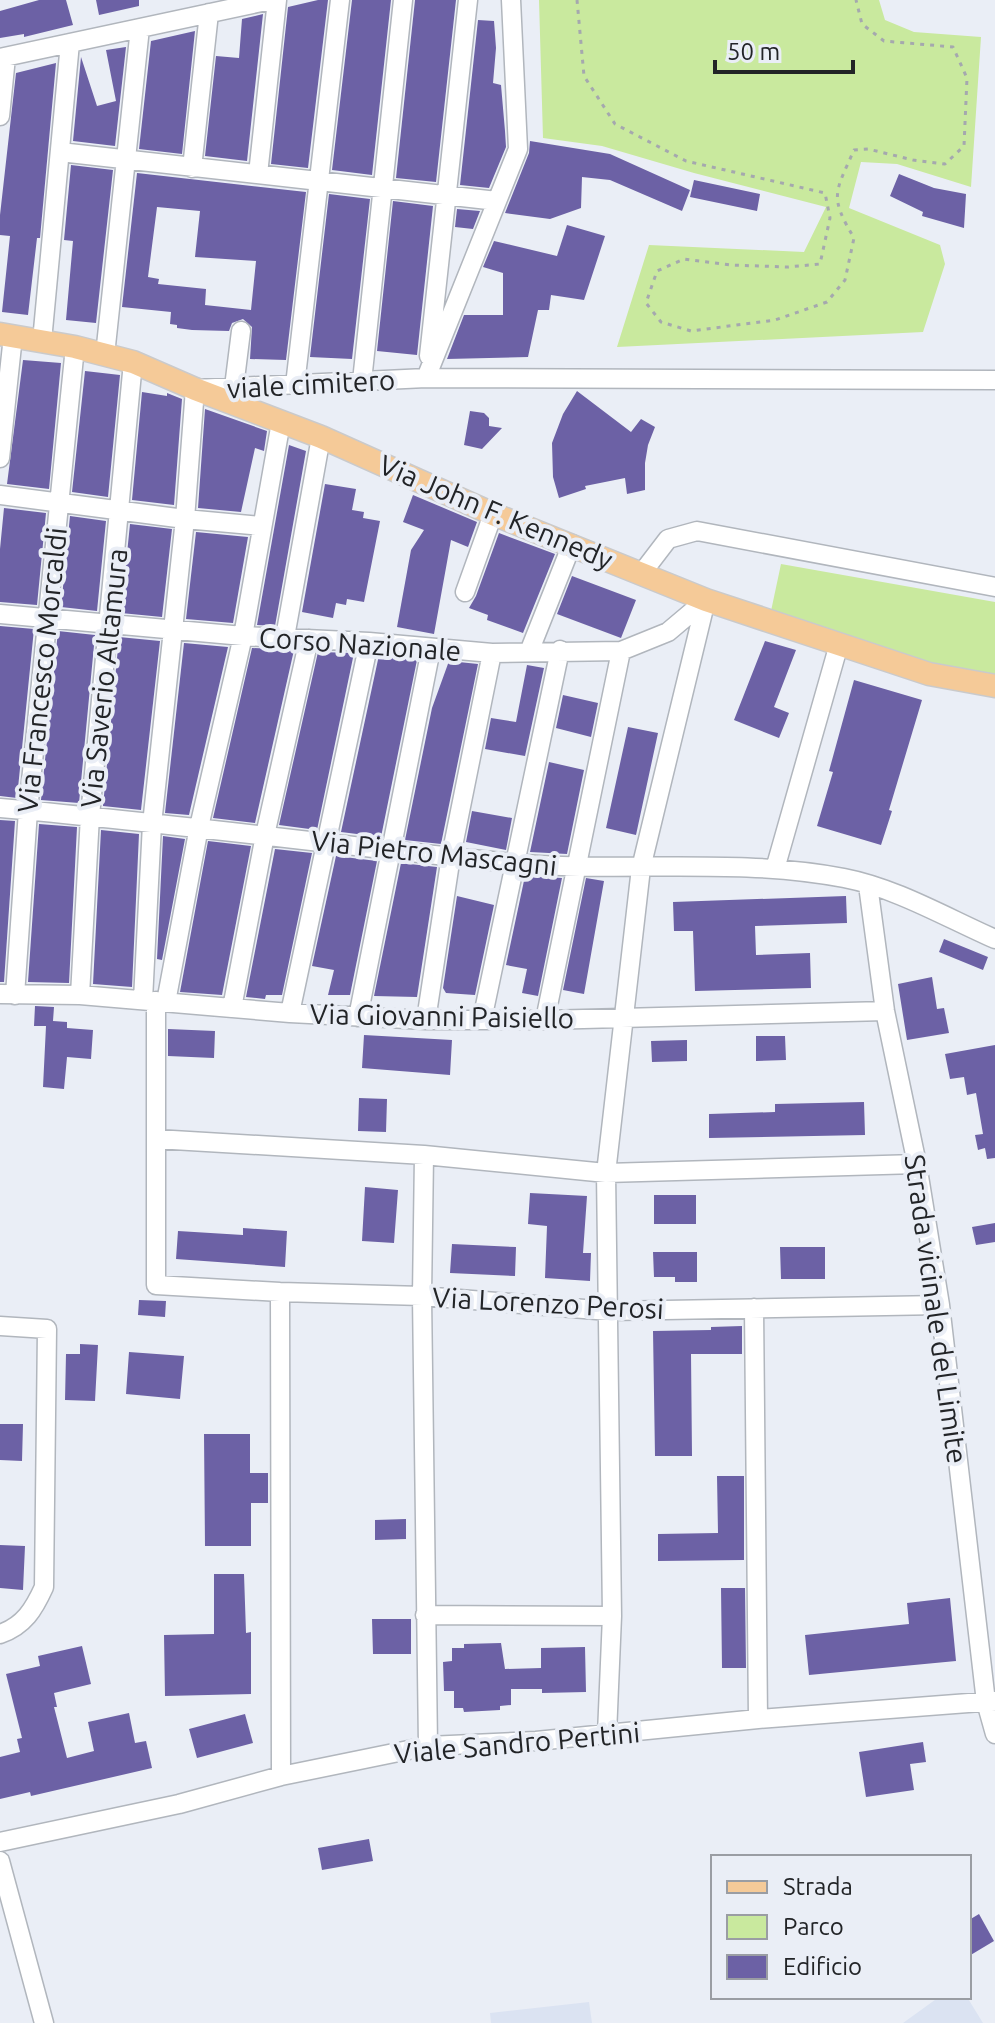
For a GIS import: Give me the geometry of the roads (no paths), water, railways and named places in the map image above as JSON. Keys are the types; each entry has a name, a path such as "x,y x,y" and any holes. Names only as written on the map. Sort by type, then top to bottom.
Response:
{"main road":[{"name":"Via John F. Kennedy","path":"6,335 75,347 133,362 321,437 493,514 706,600 929,674 995,686"}],"street":[{"path":"258,174 277,0"},
{"path":"295,385 340,0"},
{"path":"362,381 403,0"},
{"path":"426,378 468,0"},
{"path":"426,378 518,149 511,0"},
{"path":"0,116 3,57 260,1"},
{"path":"192,168 209,13"},
{"path":"105,355 140,28"},
{"path":"42,341 70,43"},
{"path":"60,152 497,201"},
{"path":"234,387 241,331"},
{"path":"0,458 6,335"},
{"name":"Via Francesco Morcaldi","path":"7,994 75,347"},
{"name":"Via Saverio Altamura","path":"80,995 90,816 133,362"},
{"name":"viale cimitero","path":"195,389 426,378 995,380"},
{"path":"195,389 185,519 152,824 156,1139 424,1155 606,1173 917,1164"},
{"path":"155,1001 207,828 281,422"},
{"path":"285,637 321,437"},
{"path":"0,495 262,526"},
{"path":"465,592 493,514"},
{"path":"642,573 668,539 697,531 995,587"},
{"path":"529,652 572,544"},
{"path":"607,1734 612,1616 606,1173 641,868 706,600"},
{"name":"Corso Nazionale","path":"0,614 243,636 369,642 492,653 621,651 668,632 706,600"},
{"path":"232,1008 265,835 309,639"},
{"path":"290,1013 369,642"},
{"path":"775,869 839,644"},
{"path":"358,1017 431,649"},
{"path":"482,1020 560,650"},
{"path":"545,1020 621,651"},
{"path":"426,1020 451,856 492,653"},
{"name":"Via Pietro Mascagni","path":"0,808 514,863 576,868 775,869 844,878 868,885 995,939"},
{"name":"Strada vicinale del Limite","path":"868,885 885,1011 917,1164 940,1305 995,1734"},
{"name":"Via Giovanni Paisiello","path":"7,994 80,995 290,1013 426,1020 885,1011"},
{"name":"Via Lorenzo Perosi","path":"156,1139 156,1285 422,1296 609,1311 940,1305"},
{"path":"424,1155 422,1296 428,1746"},
{"path":"280,1292 281,1776"},
{"path":"754,1308 758,1719"},
{"path":"0,1326 47,1329 44,1587 22,1624 0,1634"},
{"path":"425,1615 612,1616"},
{"name":"Viale Sandro Pertini","path":"0,1842 179,1804 281,1776 428,1746 536,1741 758,1719 990,1701"},
{"path":"0,1861 44,2023"}]}
